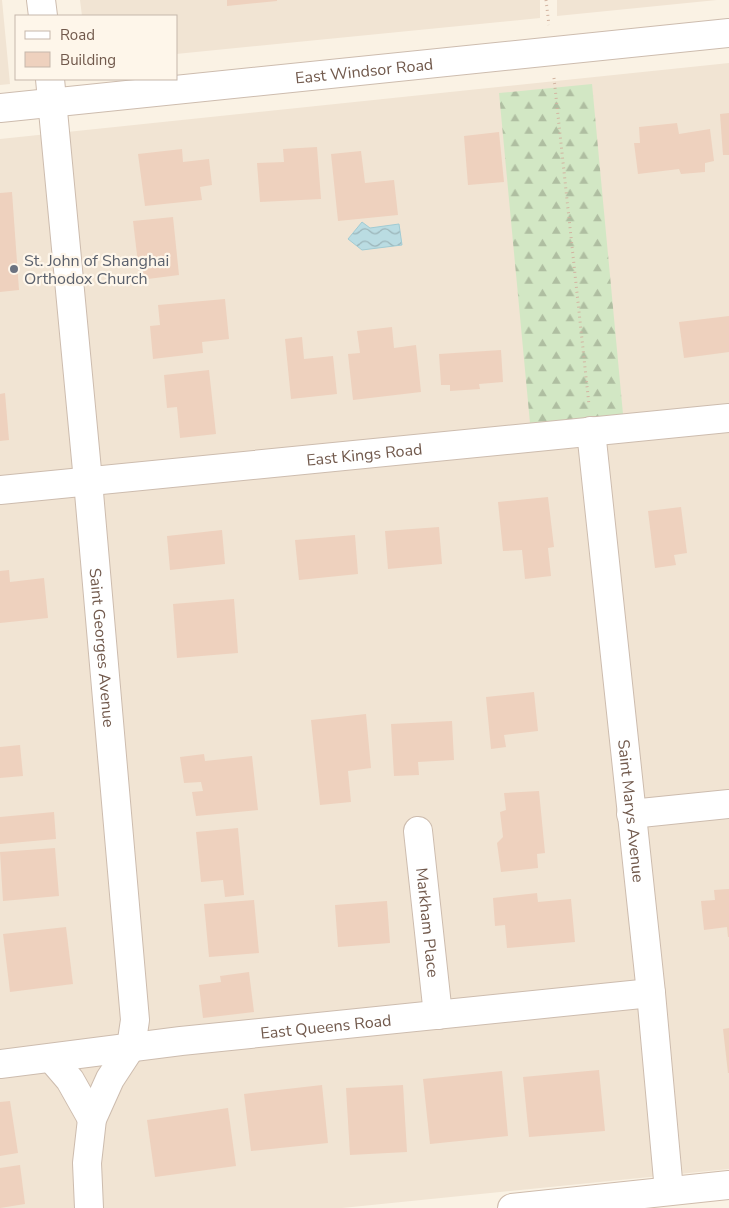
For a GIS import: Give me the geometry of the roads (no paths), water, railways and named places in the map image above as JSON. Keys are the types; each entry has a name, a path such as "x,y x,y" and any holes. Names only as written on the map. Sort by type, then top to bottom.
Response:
{"street":[{"path":"41,0 43,15"},
{"name":"East Windsor Road","path":"0,108 52,90 551,52 729,33"},
{"name":"Saint Georges Avenue","path":"52,90 135,1020 131,1047 110,1079 92,1119 87,1163 89,1208"},
{"name":"East Kings Road","path":"0,490 729,418"},
{"name":"Saint Marys Avenue","path":"592,431 670,1191"},
{"path":"631,814 729,804"},
{"name":"Markham Place","path":"418,831 438,1015"},
{"name":"East Queens Road","path":"0,1064 52,1059 131,1047 651,993"},
{"path":"52,1059 70,1080 92,1119"},
{"path":"512,1208 729,1185"}],"water":[{"path":"362,222 370,228 399,224 402,245 362,250 348,239"}],"place":[{"name":"St. John of Shanghai Orthodox Church","path":"14,269"}]}
